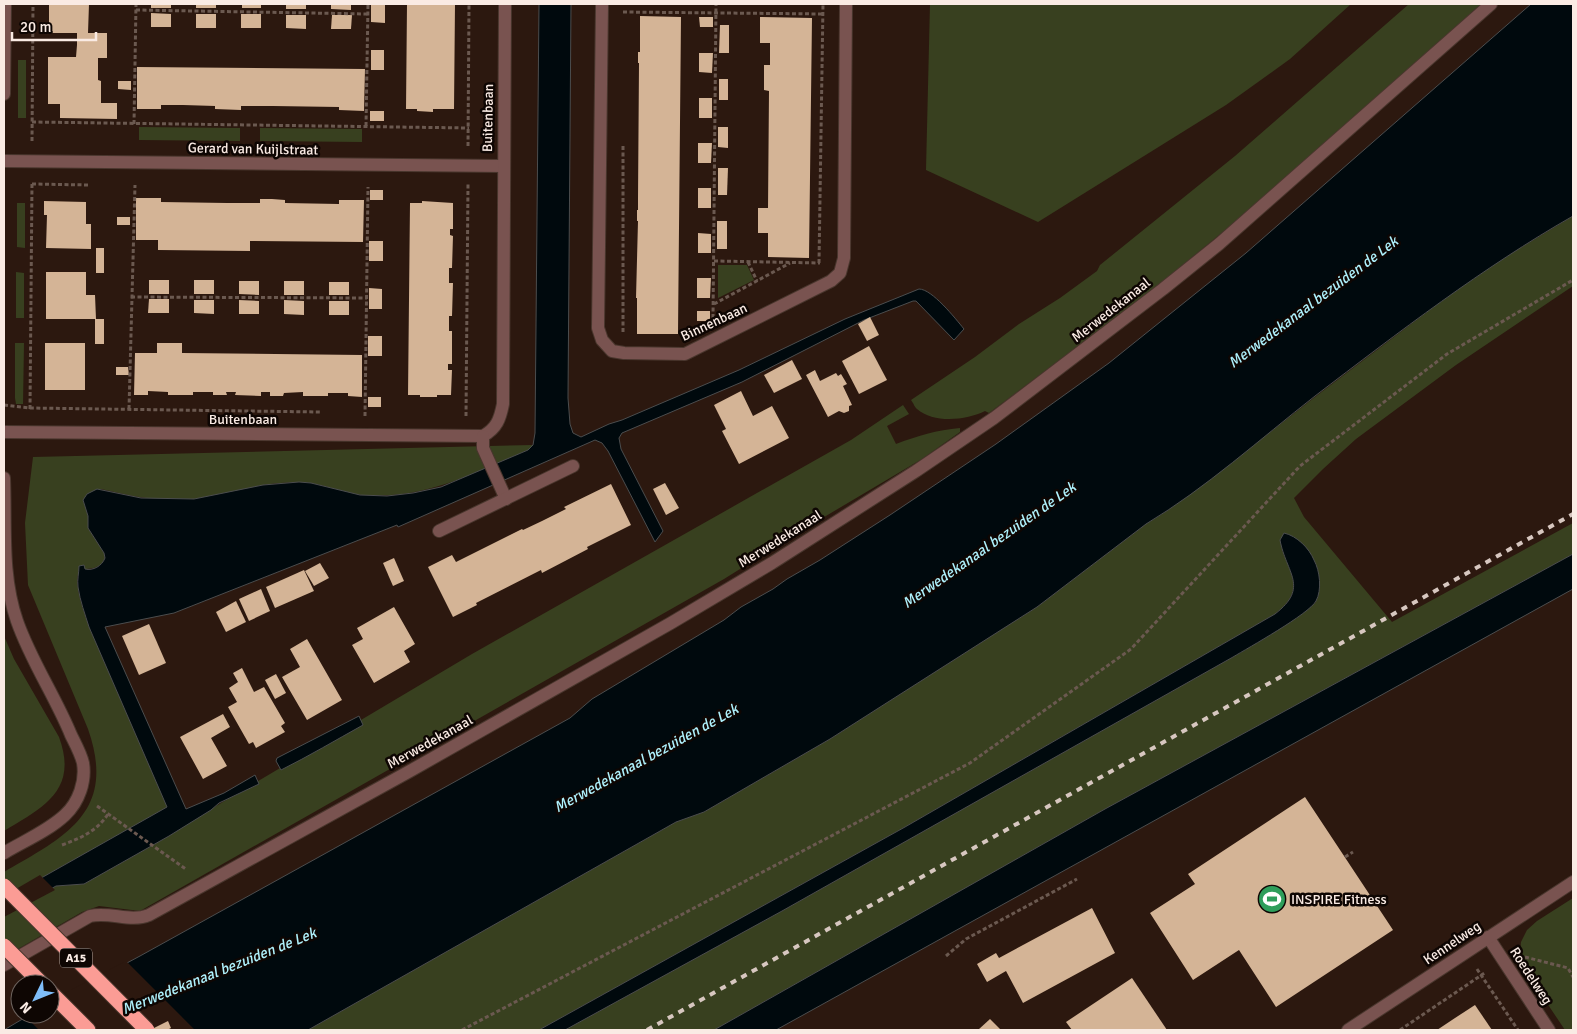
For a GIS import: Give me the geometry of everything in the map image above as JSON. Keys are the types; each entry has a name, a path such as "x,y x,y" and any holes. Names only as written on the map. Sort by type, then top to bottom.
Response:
{"highway":[{"name":"A15","path":"4,886 147,1030"},
{"path":"4,946 32,974"},
{"path":"60,1002 88,1030"}],"street":[{"path":"4,94 5,4"},
{"name":"Buitenbaan","path":"4,432 483,436 496,426 503,404 504,4"},
{"path":"602,4 598,328 602,340"},
{"name":"Merwedekanaal","path":"4,964 90,916 103,914 136,918 149,915 410,771 671,623 772,563 916,471 1001,412 1163,289 1212,249 1491,4"},
{"path":"843,263 846,9"},
{"name":"Gerard van Kuijlstraat","path":"4,161 503,166"},
{"name":"Binnenbaan","path":"602,340 612,351 684,354 831,281 840,273 843,263"},
{"path":"483,436 483,448 504,494"},
{"path":"439,531 504,494 573,466"},
{"path":"4,478 4,550 9,595 27,647 64,717 83,762 84,780 79,795 66,814 47,828 4,853"},
{"name":"Kennelweg","path":"1348,1030 1573,882"},
{"name":"Roedelweg","path":"1488,937 1548,1030"}],"path":[{"path":"30,432 32,4"},
{"path":"134,124 136,4"},
{"path":"366,126 368,4"},
{"path":"466,436 469,4"},
{"path":"623,4 623,22"},
{"path":"713,325 716,4"},
{"path":"819,263 823,4"},
{"path":"623,12 823,14 846,9"},
{"path":"136,10 368,14"},
{"path":"32,122 468,128"},
{"path":"602,340 623,340 623,141"},
{"path":"129,409 134,185"},
{"path":"364,434 368,187"},
{"path":"714,261 843,263"},
{"path":"748,262 757,281"},
{"path":"714,304 792,262"},
{"path":"462,1030 970,763 1131,649 1300,466 1447,354 1573,280"},
{"path":"132,297 366,298"},
{"path":"4,405 30,408 326,412"},
{"path":"365,412 374,412"},
{"path":"457,414 466,414"},
{"path":"79,795 186,868 190,873"},
{"path":"1345,857 1353,852"},
{"path":"946,956 966,939 1077,879"},
{"path":"1466,952 1518,1030"},
{"path":"1400,1030 1502,959 1526,956 1568,968 1573,977"}],"green space":[{"path":"930,4 1351,4 1290,59 1226,105 1038,222 926,170"},
{"path":"1409,4 1481,4 1302,167 1146,295 989,413 985,411 969,417 941,419 924,414 916,408 911,400 1097,271 1100,265 1235,156"},
{"path":"18,60 26,60 26,118 18,118"},
{"path":"139,127 240,128 240,141 139,140"},
{"path":"260,128 362,129 362,142 260,141"},
{"path":"17,203 25,203 25,248 17,247"},
{"path":"1573,216 1573,286 1456,365 1356,439 1294,498 1304,517 1392,622 1573,523 1573,554 1105,809 714,1030 565,1030 782,911 1233,657 1298,617 1316,602 1282,550 1294,585 1290,599 1275,614 905,827 539,1030 308,1030 676,822 704,812 830,739 1037,607 1146,524 1217,474 1452,293 1507,256"},
{"path":"718,265 747,265 754,280 718,298"},
{"path":"16,272 24,273 24,318 16,318"},
{"path":"15,343 24,343 23,404 16,404 15,398"},
{"path":"903,405 909,414 887,426 896,444 943,430 960,428 960,432 922,459 724,579 140,911 99,906 82,912 4,957 4,915 56,886 84,884 169,836 191,821 472,654 851,440"},
{"path":"533,445 528,450 468,476 427,489 406,493 362,495 310,483 291,482 269,484 205,498 182,500 147,498 101,489 83,500 88,516 88,528 104,553 105,558 97,567 79,571 77,584 80,599 89,627 168,807 4,899 4,872 65,833 80,818 91,801 96,781 95,757 88,729 28,585 25,523 33,457"},
{"path":"4,636 14,659 59,737 64,756 64,771 60,784 53,796 31,814 4,831"},
{"path":"1573,898 1573,1030 1565,1030 1522,966 1520,952 1521,942 1527,930 1537,921"}],"water":[{"path":"539,4 571,4 568,398 570,424 573,433 581,437 622,420 739,370 845,319 919,289 924,290 937,299 964,329 954,340 916,301 913,301 864,320 742,382 622,433 619,438 621,449 663,531 655,542 608,451 602,443 595,440 398,527 397,525 174,613 105,627 186,809 224,793 255,775 259,784 219,803 169,836 84,884 56,886 4,915 4,899 167,807 89,627 80,597 78,584 79,566 84,565 85,569 94,569 105,558 104,553 88,528 88,516 83,500 87,494 97,489 141,498 194,499 263,485 299,482 311,483 360,495 387,496 441,487 528,450 533,445 535,433"},
{"name":"Merwedekanaal bezuiden de Lek","path":"1531,4 1573,4 1573,216 1506,257 1410,325 1315,396 1190,495 1146,524 1037,607 830,739 704,812 676,822 308,1030 4,1030 14,1024 60,1024 60,999 570,718 592,699 820,560 996,444 1109,363 1246,253"},
{"path":"1284,533 1298,540 1309,551 1316,564 1320,580 1316,601 1291,622 1233,657 782,911 565,1030 539,1030 905,827 1275,614 1286,604 1294,587 1280,540"},
{"path":"1573,554 1573,589 776,1030 714,1030 1105,809"},
{"path":"359,716 363,725 281,770 276,761 277,758"}],"pier":[{"path":"40,875 55,890 4,917 4,896"},
{"path":"126,961 195,1030 39,1030 33,1024 60,1024 60,996"}],"building":[{"path":"49,4 89,4 88,33 107,33 107,58 98,58 98,80 101,81 101,103 117,103 117,119 60,118 60,104 48,104 48,57 76,57 77,45 77,33 49,33"},
{"path":"151,4 171,4 171,8 151,8"},
{"path":"196,4 216,4 216,8 196,8"},
{"path":"242,4 261,4 261,8 242,8"},
{"path":"286,4 306,4 306,9 286,9"},
{"path":"331,4 351,4 351,10 331,9"},
{"path":"371,4 385,4 385,23 371,22"},
{"path":"407,4 455,4 454,109 433,109 433,112 406,109"},
{"path":"151,13 171,14 171,27 151,27"},
{"path":"196,14 216,14 216,28 196,28"},
{"path":"241,14 261,14 261,28 241,28"},
{"path":"286,15 306,15 306,29 286,28"},
{"path":"332,15 352,15 351,29 331,29"},
{"path":"640,16 681,17 678,334 637,334 638,52 640,52"},
{"path":"699,17 713,17 713,27 700,27"},
{"path":"760,17 812,18 809,258 768,257 768,233 758,233 758,208 768,208 769,91 764,90 764,65 770,65 770,43 760,43"},
{"path":"720,25 729,25 729,53 719,53"},
{"path":"371,50 384,50 384,70 371,70"},
{"path":"699,53 713,53 712,73 699,72"},
{"path":"137,67 365,69 364,111 339,110 339,107 241,106 241,110 215,109 215,106 183,105 161,105 161,109 137,109"},
{"path":"719,79 728,79 728,100 719,100"},
{"path":"118,81 131,81 131,90 118,89"},
{"path":"699,98 712,98 712,118 699,118"},
{"path":"370,111 384,111 384,121 370,121"},
{"path":"718,127 728,127 728,148 718,147"},
{"path":"698,143 712,143 711,163 698,163"},
{"path":"718,168 728,168 727,195 718,195"},
{"path":"698,188 711,188 711,208 698,208"},
{"path":"370,190 383,190 383,200 370,200"},
{"path":"136,198 161,198 161,202 260,203 260,199 272,199 285,200 285,203 339,204 339,200 364,200 363,242 250,241 250,251 158,250 158,240 136,240"},
{"path":"44,201 86,202 86,224 91,224 91,249 46,248 47,215 44,215"},
{"path":"422,201 453,203 453,229 450,229 450,235 453,236 452,268 449,268 449,283 453,283 452,316 449,316 449,331 452,331 452,364 448,364 448,370 452,370 451,395 437,395 437,397 408,395 410,203 422,203"},
{"path":"117,217 130,217 130,225 117,225"},
{"path":"717,221 727,221 727,249 717,249"},
{"path":"698,233 711,234 711,253 698,253"},
{"path":"369,241 383,241 383,261 369,261"},
{"path":"96,248 104,248 104,273 96,273"},
{"path":"46,272 86,272 86,295 95,295 96,319 104,319 104,344 95,344 95,319 46,319"},
{"path":"697,278 711,278 710,298 697,298"},
{"path":"149,280 169,280 169,294 149,294"},
{"path":"194,280 214,280 214,294 194,294"},
{"path":"239,281 259,281 259,295 239,294"},
{"path":"284,281 304,281 304,295 284,295"},
{"path":"329,282 349,282 349,295 329,295"},
{"path":"369,288 382,289 382,309 369,309"},
{"path":"149,299 169,299 169,313 148,313"},
{"path":"194,300 214,300 214,314 194,313"},
{"path":"239,300 259,301 259,314 239,314"},
{"path":"284,300 304,301 304,315 284,314"},
{"path":"329,301 349,301 349,315 329,315"},
{"path":"697,311 710,311 710,321 697,321"},
{"path":"870,317 879,335 867,341 858,324"},
{"path":"368,336 382,336 382,356 368,356"},
{"path":"45,343 85,343 85,390 45,390"},
{"path":"157,343 182,343 182,353 362,355 362,397 348,396 348,393 328,393 328,396 303,396 303,392 284,393 283,396 270,396 270,392 261,392 261,396 235,395 236,392 226,392 227,395 213,395 213,392 193,392 193,395 168,395 168,392 148,391 148,395 134,395 135,353 157,353"},
{"path":"869,346 887,380 859,394 842,361"},
{"path":"792,360 802,379 774,393 764,375"},
{"path":"116,367 128,367 129,375 116,375"},
{"path":"815,370 820,381 836,373 838,376 841,374 847,384 843,386 852,405 849,406 849,411 844,413 839,411 828,417 806,375"},
{"path":"741,391 753,416 772,406 789,438 739,464 722,431 726,429 714,405"},
{"path":"368,397 381,397 381,407 368,407"},
{"path":"665,483 679,508 666,515 653,489"},
{"path":"611,484 631,525 587,547 588,549 542,573 541,570 476,603 477,605 453,617 428,567 452,555 456,562 566,509 564,507"},
{"path":"394,558 404,581 393,586 383,563"},
{"path":"320,563 329,578 314,586 305,571"},
{"path":"304,570 314,591 275,608 266,587"},
{"path":"261,589 270,611 249,621 239,599"},
{"path":"236,601 246,622 226,632 216,612"},
{"path":"394,607 415,644 404,651 410,662 374,683 352,645 363,639 357,628"},
{"path":"149,624 166,663 139,675 122,636"},
{"path":"307,639 342,700 307,720 282,677 300,667 290,649"},
{"path":"242,668 254,692 264,687 285,723 281,726 285,732 256,748 253,742 249,744 228,707 237,702 229,688 238,682 233,673"},
{"path":"276,674 286,693 275,699 265,680"},
{"path":"223,714 230,727 211,738 227,766 203,779 180,737"},
{"name":"INSPIRE Fitness","path":"1305,797 1393,930 1276,1007 1239,950 1193,980 1150,913 1195,884 1188,874"},
{"path":"1092,908 1115,953 1023,1003 1006,971 987,982 977,964 996,953 999,958"},
{"path":"1132,978 1167,1030 1072,1030 1066,1022"},
{"path":"1475,1005 1492,1030 1437,1030 1455,1018"},
{"path":"990,1019 1001,1030 978,1030"},
{"path":"168,1021 171,1028 167,1030 150,1030"}],"railway":[{"path":"647,1030 1573,514"}],"place":[{"name":"INSPIRE Fitness","path":"1272,899"}]}
